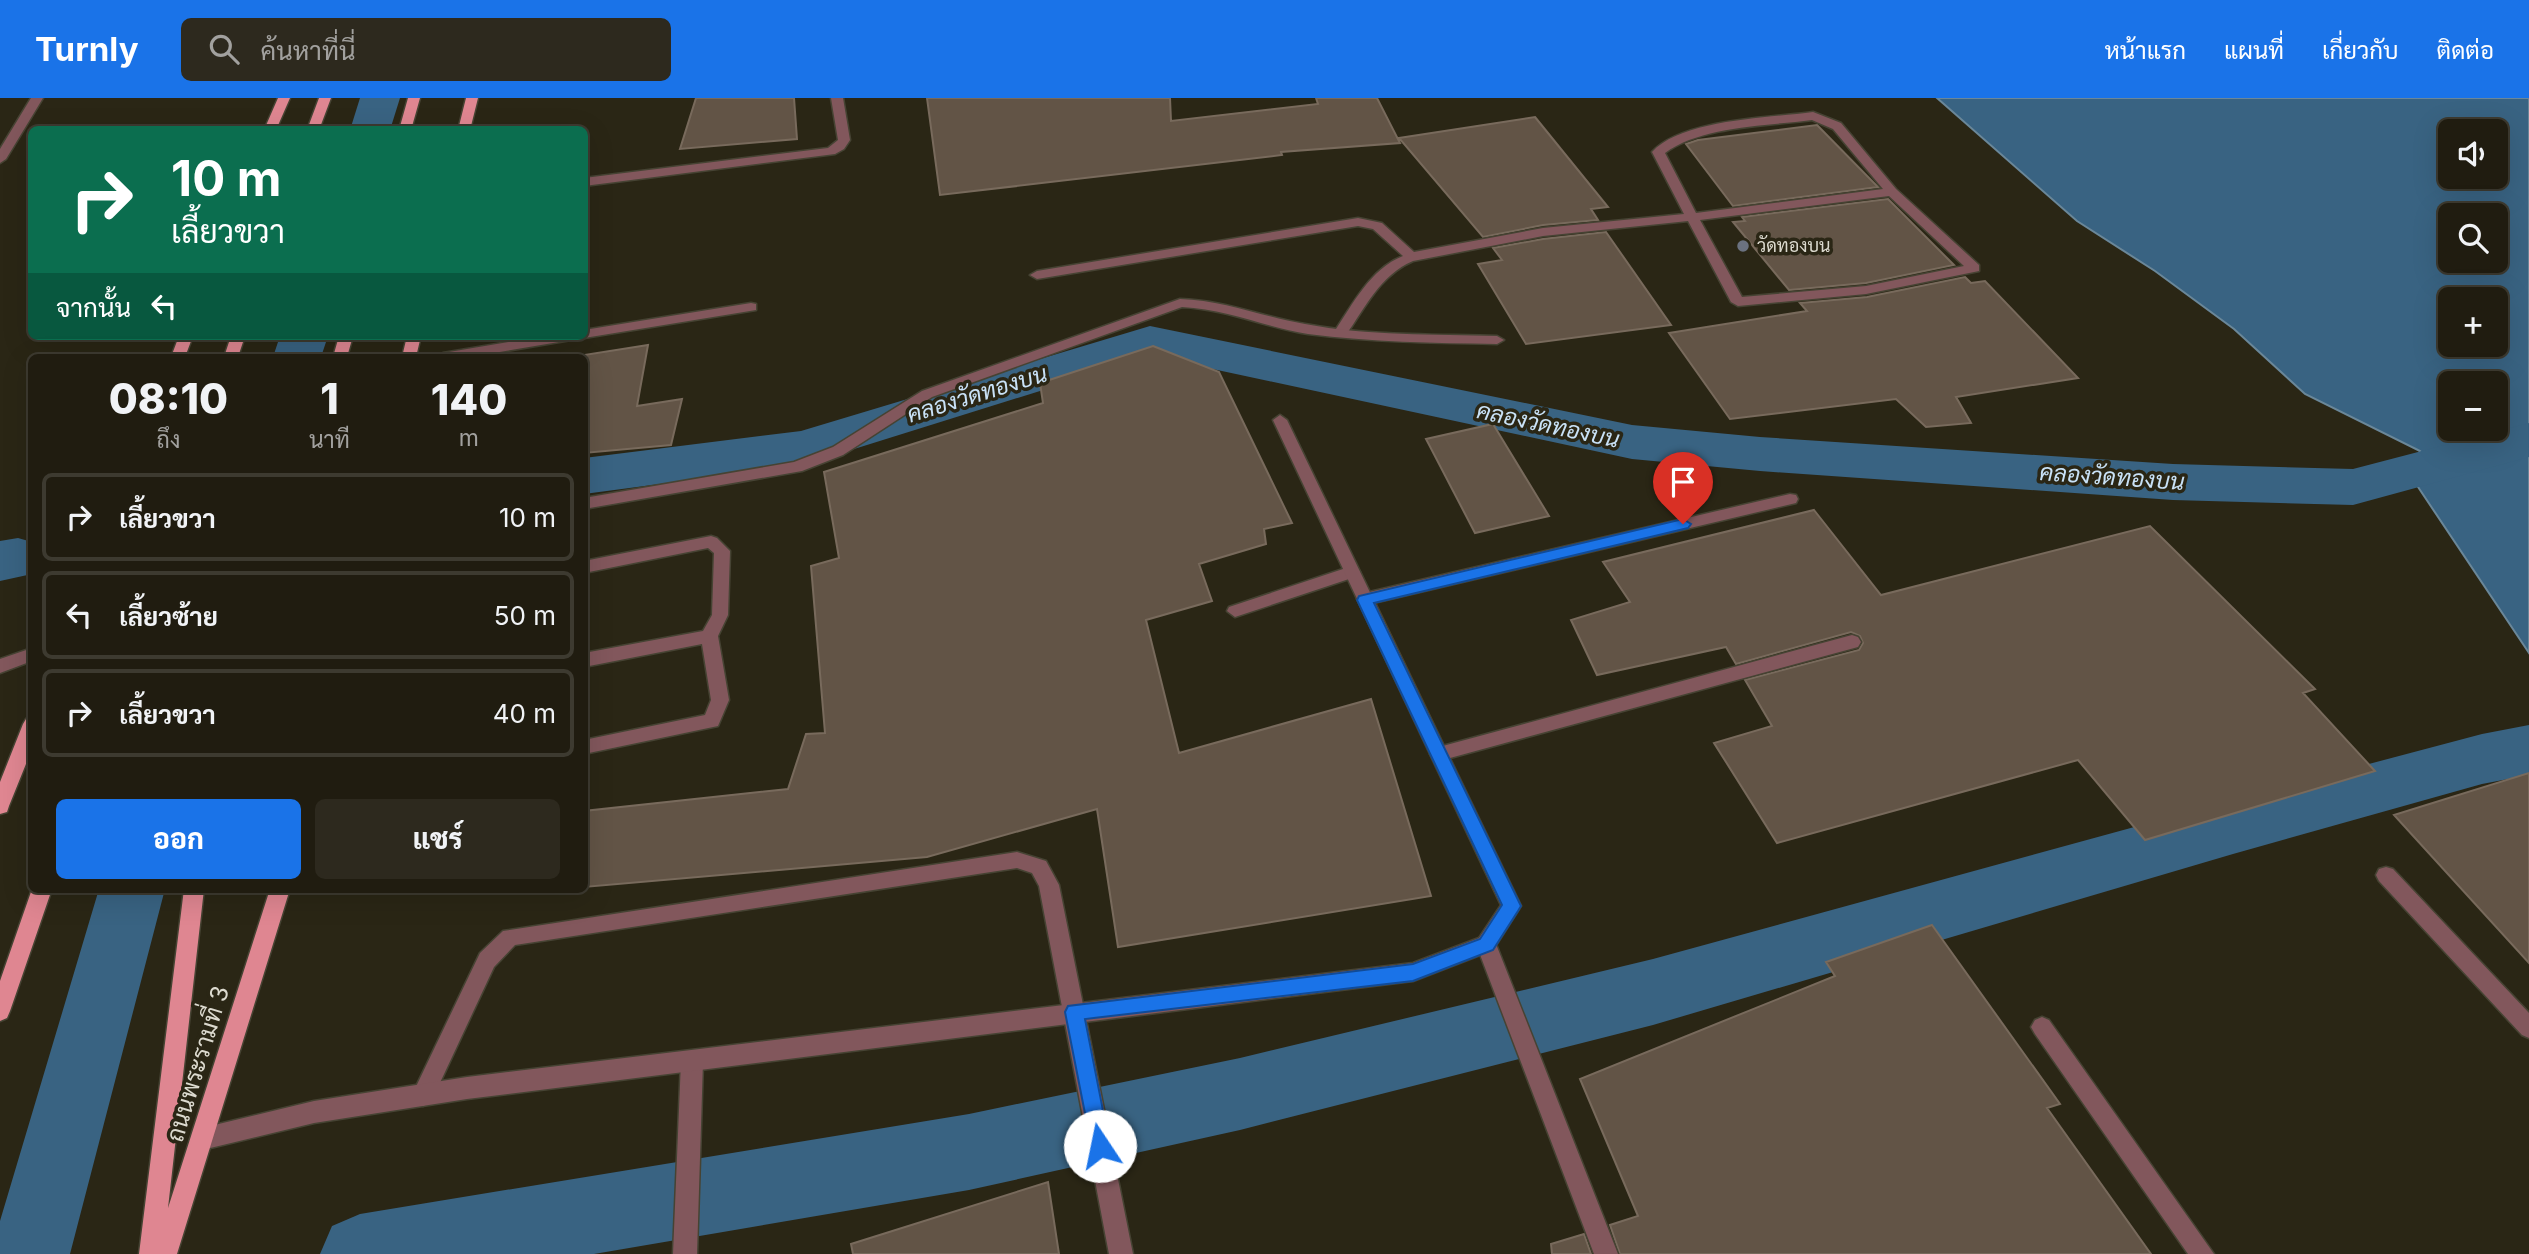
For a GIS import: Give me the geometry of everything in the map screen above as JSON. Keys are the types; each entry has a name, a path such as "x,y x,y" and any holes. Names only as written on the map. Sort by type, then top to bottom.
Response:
{"main road":[{"path":"272,126 284,98"},
{"path":"314,126 325,98"},
{"path":"406,126 414,98"},
{"path":"465,126 472,98"},
{"path":"0,806 28,734"},
{"path":"0,1011 41,893"},
{"name":"ถนนพระรามที่ 3","path":"151,1254 194,893"},
{"name":"ถนนพระรามที่ 3","path":"165,1254 279,893"}],"street":[{"path":"0,159 37,98"},
{"path":"588,181 831,151 844,141 837,98"},
{"path":"1813,116 1837,126 1892,192 1974,268 1867,290 1738,302 1692,216 1658,152 1670,143 1702,131 1813,116"},
{"path":"1341,332 1393,266 1412,257 1556,229 1618,220 1692,216 1892,192"},
{"path":"1037,275 1358,222 1377,226 1412,257"},
{"path":"588,503 797,467 838,451 927,394 959,380 1158,313 1180,303 1207,304 1306,329 1396,338 1497,340"},
{"path":"588,333 751,307"},
{"path":"461,354 547,340"},
{"path":"202,1139 314,1112 423,1095 1074,1012 1413,972 1486,944 1511,906 1280,420"},
{"path":"1365,600 1790,499"},
{"path":"588,566 712,542 722,551 720,615 709,636 720,700 712,721 588,746"},
{"path":"1235,611 1352,572"},
{"path":"588,659 709,636"},
{"path":"1439,754 1852,642"},
{"path":"0,666 28,656"},
{"path":"423,1095 488,960 510,937 1017,860 1039,867 1049,885 1121,1254"},
{"path":"2386,875 2529,1028"},
{"path":"1486,944 1606,1254"},
{"path":"2042,1027 2202,1254"},
{"path":"681,1253 692,1061"}],"water":[{"path":"1937,98 2529,98 2529,653 2410,475 2420,451 2305,394 2234,329 2155,271 2077,221"}],"building":[{"path":"696,98 794,98 797,139 680,149"},
{"path":"927,98 1170,98 1171,121 1318,104 1316,98 1377,98 1400,143 1281,152 1282,155 940,195"},
{"path":"1535,117 1608,207 1591,209 1598,220 1543,225 1483,237 1399,138"},
{"path":"1817,125 1878,187 1733,206 1686,144 1698,140"},
{"path":"1888,199 1954,265 1866,283 1789,290 1733,222 1745,221 1742,217"},
{"path":"1606,232 1671,325 1526,344 1478,264 1502,260 1493,248"},
{"path":"1965,277 1971,283 1985,281 2078,378 1956,397 1971,423 1926,427 1896,399 1730,419 1669,333 1807,311 1800,303 1867,297"},
{"path":"648,345 637,406 682,399 671,445 588,453 588,354"},
{"path":"1153,346 1219,372 1292,523 1264,529 1266,544 1199,564 1212,601 1146,620 1179,753 1371,699 1431,896 1118,947 1097,809 927,857 588,887 588,811 788,789 806,734 825,733 811,566 839,558 824,472 1043,403 1040,383"},
{"path":"1493,424 1549,516 1475,533 1426,439"},
{"path":"1814,510 1881,595 2150,526 2315,689 2303,693 2375,771 2145,840 2078,760 1777,843 1714,743 1772,726 1745,680 1859,650 1863,643 1860,636 1851,632 1736,664 1726,647 1597,675 1571,620 1630,602 1603,562"},
{"path":"2529,773 2529,963 2394,815"},
{"path":"1932,925 2060,1104 2047,1108 2151,1254 1620,1254 1610,1225 1638,1216 1580,1079 1835,976 1826,962"},
{"path":"1048,1182 1059,1254 853,1254 851,1244"},
{"path":"1584,1234 1591,1254 1552,1254 1551,1244"}],"waterway":[{"path":"371,126 380,98"},
{"path":"298,354 303,340"},
{"name":"คลองวัดทองบน","path":"588,475 803,448 1150,341 1632,442 1760,454 2173,482 2353,487 2529,440"},
{"name":"คลองวัดทองบน","path":"0,561 18,558"},
{"path":"360,1254 969,1152 1240,1094 1653,992 2233,827 2482,759 2529,750"},
{"path":"30,1254 131,893"}],"place":[{"name":"วัดทองบน","path":"1743,246"}],"route":[{"path":"1100,1146 1074,1012 1413,972 1486,944 1511,906 1365,600 1683,524"}]}
